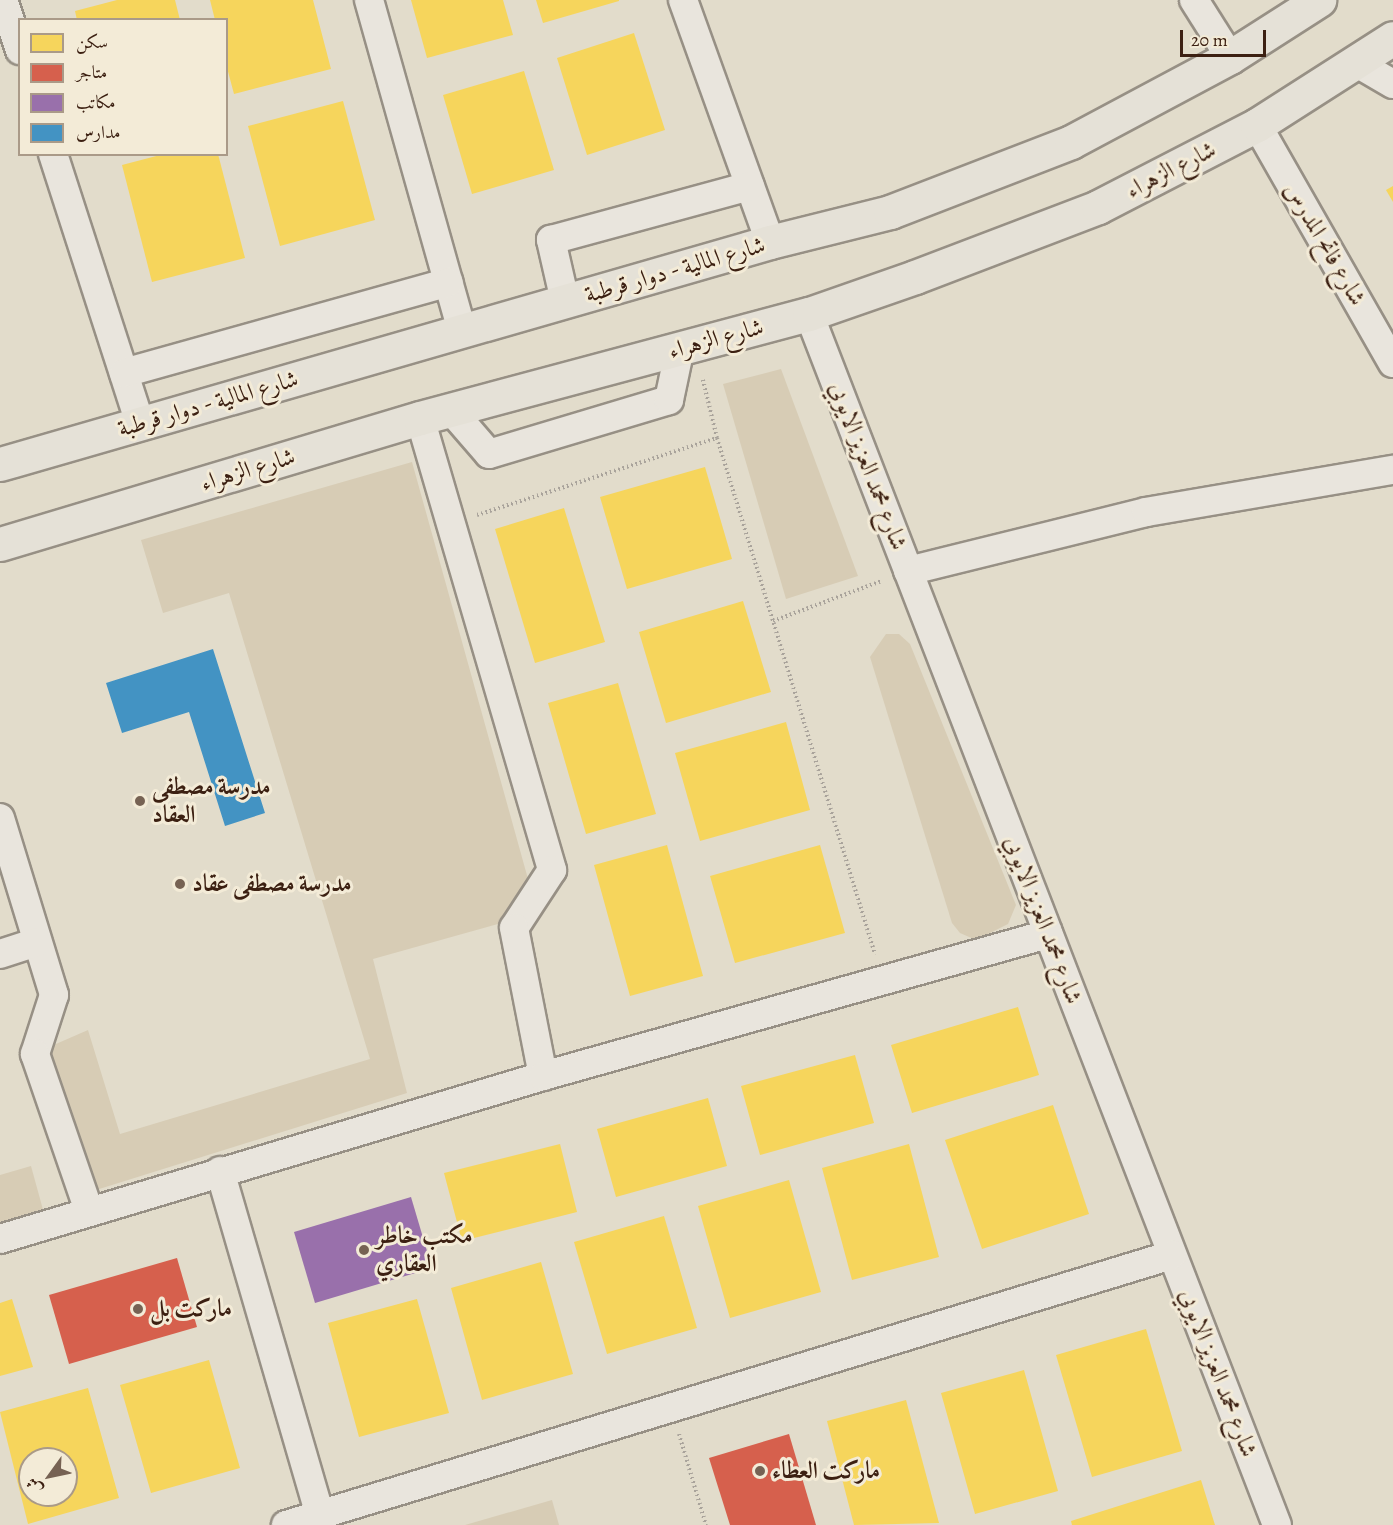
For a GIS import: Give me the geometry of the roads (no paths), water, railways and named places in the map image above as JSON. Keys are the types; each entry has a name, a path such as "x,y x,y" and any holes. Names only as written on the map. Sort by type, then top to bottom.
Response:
{"main road":[{"name":"شارع المالية - دوار قرطبة","path":"0,464 771,242 890,212 1071,142 1230,57 1319,0"},
{"name":"شارع الزهراء","path":"0,544 420,418 809,314 1098,207 1257,125 1393,38"}],"street":[{"path":"3,0 18,44"},
{"path":"369,0 462,331"},
{"path":"683,0 771,242"},
{"path":"1199,2 1230,57"},
{"path":"1355,62 1393,84"},
{"name":"شارع فاتح المدرس","path":"1257,125 1393,363"},
{"path":"54,156 140,423"},
{"path":"565,302 551,240 750,186"},
{"path":"124,373 449,282"},
{"name":"شارع محمد العزيز الايوبي","path":"809,314 1277,1525"},
{"path":"451,410 489,454 669,400 687,346"},
{"path":"420,418 552,870 514,928 543,1076"},
{"path":"908,571 1146,513 1393,470"},
{"path":"0,818 54,995 35,1054 89,1211"},
{"path":"0,1239 220,1171 543,1076 1048,934"},
{"path":"0,954 37,942"},
{"path":"220,1171 320,1515"},
{"path":"286,1525 1172,1255"}],"place":[{"name":"مدرسة مصطفى العقاد","path":"140,801"},
{"name":"مدرسة مصطفى عقاد","path":"180,884"},
{"name":"مكتب خاطر العقاري","path":"364,1250"},
{"name":"ماركت بل","path":"138,1309"},
{"name":"ماركت العطاء","path":"760,1471"}]}
